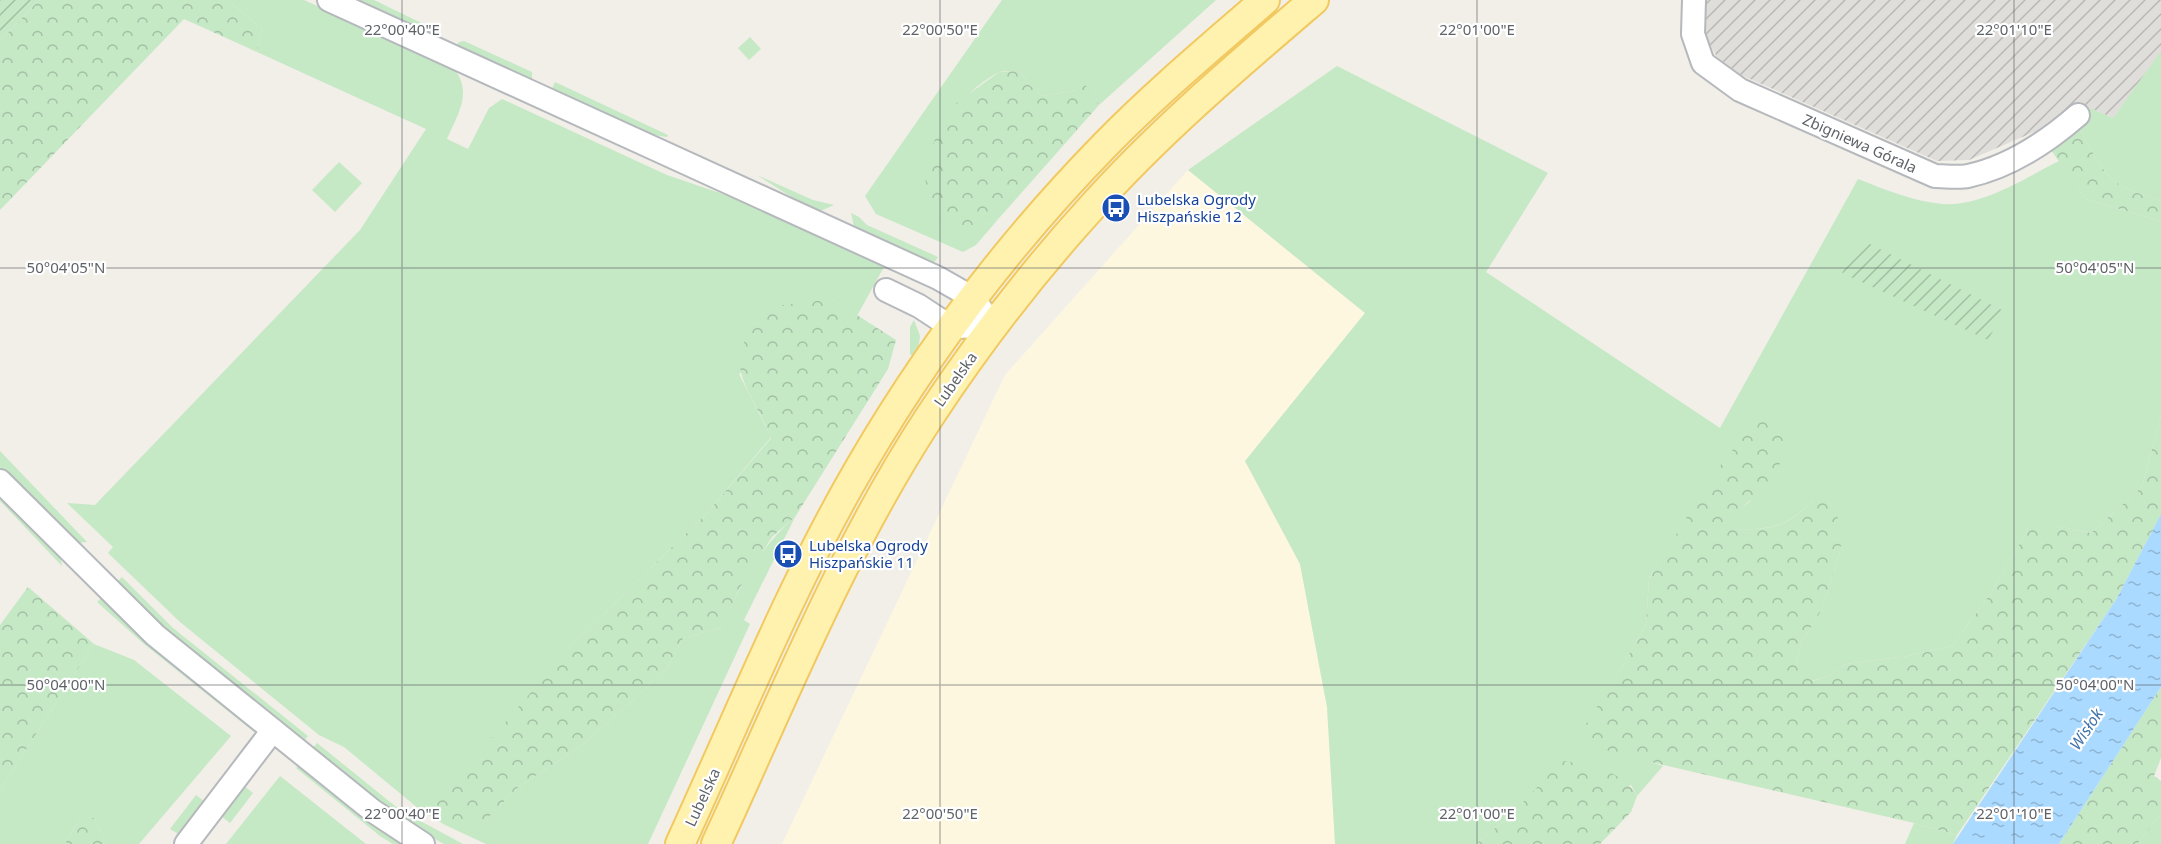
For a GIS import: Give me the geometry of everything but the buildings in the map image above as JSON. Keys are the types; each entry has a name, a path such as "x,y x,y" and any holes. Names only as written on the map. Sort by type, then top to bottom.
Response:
{"main road":[{"name":"Lubelska","path":"680,844 775,638 860,467 951,327 1034,224 1106,144 1198,57 1265,0"},
{"name":"Lubelska","path":"716,844 821,611 880,499 930,416 993,326 1058,245 1142,155 1230,73 1314,0"},
{"path":"775,638 780,648 786,652 804,650"}],"street":[{"path":"329,0 938,278 973,298 993,326"},
{"name":"Zbigniewa Górala","path":"1694,0 1693,34 1703,63 1740,90 1935,176 1966,177 1990,168 2046,142 2078,115"},
{"path":"886,290 919,306 951,327 993,326"},
{"path":"0,481 154,635 373,811 423,844"},
{"path":"186,844 273,730"}],"shaded area":[{"path":"1705,0 2161,0 2161,52 2113,118 2090,108 1969,160 1937,161 1741,75 1717,57 1710,45 1703,30"},
{"path":"1188,170 1365,313 1245,461 1300,564 1327,707 1335,844 782,844 1005,375"}],"green space":[{"path":"0,0 39,0 0,41"},
{"path":"39,0 227,0 262,29 257,52 184,19 0,210 0,41"},
{"path":"227,0 304,0 452,67 459,76 463,93 459,111 447,139 468,149 489,108 502,99 667,175 746,202 885,265 857,316 832,299 739,374 771,437 707,513 570,647 524,703 481,825 517,788 581,746 630,703 668,667 683,638 721,628 761,554 795,517 744,620 750,624 648,844 486,844 445,825 419,809 344,747 319,735 180,622 108,553 113,547 67,503 95,505 360,230 426,129 257,52 262,29"},
{"path":"352,0 374,0 440,32 437,38"},
{"path":"1002,0 1216,0 1099,105 1093,92 1077,90 1043,96 1028,84 1020,71 997,73 972,92 961,103 943,129 924,172 985,225 1000,217 976,245 963,252 876,214 865,196"},
{"path":"750,37 761,49 749,60 738,48"},
{"path":"464,41 532,72 532,81 456,47 459,42"},
{"path":"2161,51 2161,201 2128,189 2110,176 2102,168 2079,128 2083,111 2090,108 2113,118"},
{"path":"1337,66 1548,173 1486,272 1720,428 1858,179 1921,200 1957,204 2003,190 2059,161 2085,199 2161,221 2161,415 2142,487 2091,533 2057,526 2030,526 1991,593 1952,646 1908,656 1846,664 1830,675 1812,681 1796,664 1801,643 1821,611 1840,551 1813,500 1794,517 1776,526 1730,529 1742,508 1753,499 1669,548 1649,578 1646,624 1617,676 1593,744 1663,766 1637,796 1631,785 1510,816 1476,844 1335,844 1327,707 1300,564 1245,461 1365,313 1188,170"},
{"path":"1020,71 1028,84 1043,96 1077,90 1085,85 1093,92 1099,105 1000,217 985,225 945,227 931,202 923,172 941,123 951,107 999,72"},
{"path":"555,82 668,135 667,137 647,134 551,91"},
{"path":"2079,128 2102,168 2110,176 2128,189 2161,201 2161,221 2085,199 2051,150"},
{"path":"339,162 362,183 335,212 312,190"},
{"path":"757,175 813,200 834,205 818,212"},
{"path":"851,213 867,225 938,257 932,265 859,231 854,226"},
{"path":"1862,240 2004,311 1988,340 1842,273"},
{"path":"832,299 896,340 888,369 795,517 772,537 739,589 721,628 683,638 668,667 630,703 581,746 517,788 481,825 445,825 435,804 570,647 707,513 771,438 741,372 740,359 743,344 752,327 768,307"},
{"path":"914,320 920,336 917,358 910,354 910,327"},
{"path":"1772,415 1781,425 1784,449 1777,473 1742,508 1731,529 1776,526 1794,517 1813,500 1832,504 1843,531 1840,551 1821,611 1801,643 1796,664 1813,681 1830,675 1846,664 1908,656 1952,646 1991,593 2030,526 2057,526 2091,533 2142,487 2161,415 2161,514 2117,598 1957,835 1616,754 1593,744 1584,727 1617,676 1646,624 1649,579 1712,476 1758,418"},
{"path":"0,451 87,542 76,543 0,467"},
{"path":"0,491 60,555 62,566 0,501"},
{"path":"122,577 173,628 308,736 302,743 155,623 114,585"},
{"path":"28,587 94,644 0,790 0,625"},
{"path":"102,597 253,727 254,732 144,644 97,602"},
{"path":"94,644 134,660 231,736 139,844 107,844 94,818 80,818 65,844 0,844 0,790"},
{"path":"2161,687 2161,758 2154,776 2161,781 2161,814 2137,844 2059,844"},
{"path":"317,743 400,810 463,844 444,844 415,828 311,750"},
{"path":"1562,761 1604,770 1623,780 1637,796 1631,812 1600,844 1476,844 1510,816"},
{"path":"301,763 407,844 393,844 380,836 296,768"},
{"path":"280,776 366,844 226,844"},
{"path":"244,786 253,793 230,823 221,816"},
{"path":"196,795 205,802 180,835 170,829"},
{"path":"2161,814 2161,844 2137,844"},
{"path":"80,818 94,818 107,844 65,844"},
{"path":"1914,823 1957,835 1953,844 1905,844"}],"water":[{"name":"Wisłok","path":"2161,514 2161,687 2059,844 1953,844 2117,598"}],"place":[{"name":"Lubelska Ogrody Hiszpańskie 12","path":"1116,208"},
{"name":"Lubelska Ogrody Hiszpańskie 11","path":"788,554"}]}
